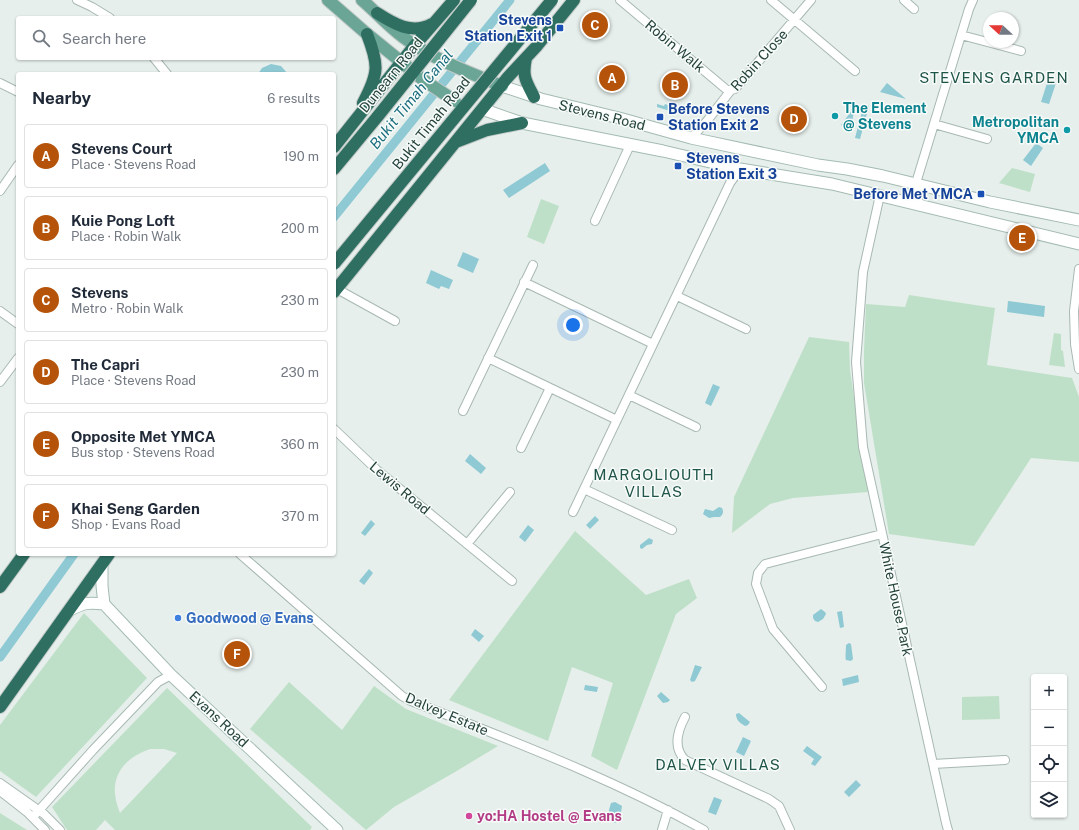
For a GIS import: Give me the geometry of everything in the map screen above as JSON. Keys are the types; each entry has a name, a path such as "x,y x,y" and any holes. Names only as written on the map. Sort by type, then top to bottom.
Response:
{"highway":[{"path":"336,145 415,45 454,0"},
{"name":"Dunearn Road","path":"336,167 471,0"},
{"name":"Bukit Timah Road","path":"336,262 552,0"},
{"path":"336,289 508,77 526,58 574,0"},
{"path":"377,13 392,23 405,28 417,30 426,28 435,23"},
{"path":"351,127 367,96 376,70 375,55 367,34"},
{"path":"526,58 524,72 525,80 534,97"},
{"path":"453,144 487,130 522,123"},
{"path":"0,587 23,556"},
{"path":"0,708 106,559"}],"main road":[{"path":"328,0 367,34 422,78 455,101 482,109"},
{"path":"362,0 401,36 415,45 475,75 502,86"},
{"name":"Stevens Road","path":"502,86 534,97 691,138 818,165 847,169 916,183 1078,222"},
{"name":"Stevens Road","path":"482,109 522,123 663,151 740,169 832,184 1079,244"},
{"path":"883,176 892,180 896,184 898,191 897,199"},
{"path":"68,611 88,602 104,604 102,586 106,559"},
{"name":"Evans Road","path":"104,604 171,675 337,830"}],"street":[{"path":"77,0 107,16"},
{"name":"Robin Walk","path":"620,0 727,90 731,90"},
{"path":"770,0 795,19"},
{"name":"Robin Close","path":"691,138 707,121 731,90 735,89 811,0"},
{"path":"904,0 914,9"},
{"path":"922,205 914,195 916,183 961,34 973,0"},
{"name":"Robin Close","path":"795,19 855,71"},
{"path":"961,34 1021,51"},
{"path":"156,60 165,72"},
{"path":"0,83 16,91"},
{"path":"934,124 987,139"},
{"name":"Stevens Road","path":"595,221 630,145"},
{"path":"0,191 16,168"},
{"path":"573,512 730,183 740,169"},
{"path":"880,195 863,272 856,362 863,447 882,534"},
{"path":"463,411 533,265"},
{"path":"1079,269 1074,311 1075,344 1079,369"},
{"path":"524,282 653,344"},
{"path":"336,291 395,321"},
{"path":"677,296 746,329"},
{"path":"0,311 16,323"},
{"path":"488,358 617,420"},
{"path":"0,382 16,361"},
{"path":"521,448 550,388"},
{"path":"629,395 696,427"},
{"name":"Lewis Road","path":"336,431 377,470 512,581"},
{"path":"584,489 672,530"},
{"path":"467,544 510,492"},
{"name":"White House Park","path":"822,686 773,629 756,584 758,573 765,564 882,534 948,830"},
{"name":"Dalvey Estate","path":"242,556 402,696 618,785 704,830"},
{"path":"33,817 93,750 158,682 171,675"},
{"path":"685,717 678,730 677,743 681,756 685,760 724,776 769,799 779,806 790,830"},
{"path":"933,764 1005,760"},
{"path":"0,783 39,810 60,830"},
{"path":"0,791 33,817 45,830"},
{"path":"662,830 668,810"}],"green space":[{"path":"1012,168 1035,174 1030,192 999,183"},
{"path":"541,199 559,206 544,244 527,237"},
{"path":"909,295 995,308 987,365 1072,378 1079,397 1079,462 1031,458 974,546 889,534 864,383 866,304 905,307"},
{"path":"1054,333 1061,334 1061,350 1063,351 1065,367 1049,365"},
{"path":"809,337 849,342 850,370 868,492 793,498 770,504 732,533 734,497"},
{"path":"575,531 646,595 689,579 697,598 676,614 617,770 591,756 613,683 572,667 548,741 449,700"},
{"path":"84,613 147,678 36,797 0,771 0,725"},
{"path":"289,682 342,730 374,686 406,709 498,746 394,807 366,830 250,729"},
{"path":"167,688 312,827 310,830 115,830 105,820 96,830 67,830 52,807","holes":["150,749 164,749 177,753 120,813 116,802 115,791 118,774 123,766 130,759"]},
{"path":"999,696 1000,719 962,720 962,697"},
{"path":"0,813 27,830 0,830"}],"water":[{"path":"271,64 281,66 286,72 259,72 262,68"},
{"path":"1048,80 1056,83 1049,104 1041,102"},
{"path":"887,83 906,99 880,92"},
{"path":"657,104 664,106 665,104 680,109 684,112 683,115 657,107"},
{"path":"864,104 869,106 860,139 855,138"},
{"path":"855,106 851,127 841,125"},
{"path":"1036,143 1043,148 1031,166 1023,160"},
{"path":"545,163 550,171 509,198 503,190"},
{"path":"463,252 479,259 473,273 457,266"},
{"path":"431,270 453,280 449,289 441,286 439,289 426,283"},
{"path":"1008,301 1045,306 1044,317 1007,312"},
{"path":"713,384 720,387 711,406 705,403"},
{"path":"470,454 486,468 481,474 465,461"},
{"path":"719,507 722,508 723,511 720,517 709,518 703,514 705,509 713,511"},
{"path":"595,516 599,520 590,529 586,525"},
{"path":"371,520 375,524 365,536 361,533"},
{"path":"528,525 534,530 525,542 519,537"},
{"path":"649,538 653,540 652,544 647,545 642,549 640,548 640,545"},
{"path":"369,569 373,573 364,585 359,581"},
{"path":"821,609 826,614 823,619 818,622 815,621 813,615"},
{"path":"842,611 844,627 840,628 837,612"},
{"path":"475,629 484,636 479,642 471,635"},
{"path":"849,643 851,644 853,659 851,661 846,660 846,645"},
{"path":"695,665 702,667 695,681 692,682 690,680"},
{"path":"858,675 859,682 843,686 842,679"},
{"path":"585,685 598,687 597,692 584,690"},
{"path":"661,692 670,700 668,702 663,703 657,696"},
{"path":"739,713 750,722 748,725 745,726 741,724 736,714"},
{"path":"743,737 751,741 744,756 736,752"},
{"path":"807,746 822,757 815,766 811,764 814,759 803,751"},
{"path":"856,780 861,785 849,797 844,792"},
{"path":"714,797 722,800 716,815 708,812"},
{"path":"615,802 622,806 620,817 615,823 608,820 611,803"}],"waterway":[{"name":"Bukit Timah Canal","path":"336,215 510,0"},
{"name":"Bukit Timah Canal","path":"0,657 73,556"}],"place":[{"name":"Stevens","path":"595,25"},
{"name":"Stevens Station Exit 1","path":"560,28"},
{"name":"Stevens Court","path":"612,78"},
{"name":"Kuie Pong Loft","path":"675,85"},
{"name":"The Element @ Stevens","path":"835,116"},
{"name":"Before Stevens Station Exit 2","path":"660,117"},
{"name":"The Capri","path":"794,119"},
{"name":"Metropolitan YMCA","path":"1067,130"},
{"name":"Stevens Station Exit 3","path":"678,166"},
{"name":"Before Met YMCA","path":"981,194"},
{"name":"Opposite Met YMCA","path":"1022,238"},
{"name":"Goodwood @ Evans","path":"178,618"},
{"name":"Khai Seng Garden","path":"237,654"},
{"name":"yo:HA Hostel @ Evans","path":"469,816"}],"district":[{"name":"STEVENS GARDEN","path":"994,77"},
{"name":"MARGOLIOUTH VILLAS","path":"654,482"},
{"name":"DALVEY VILLAS","path":"718,764"}]}
